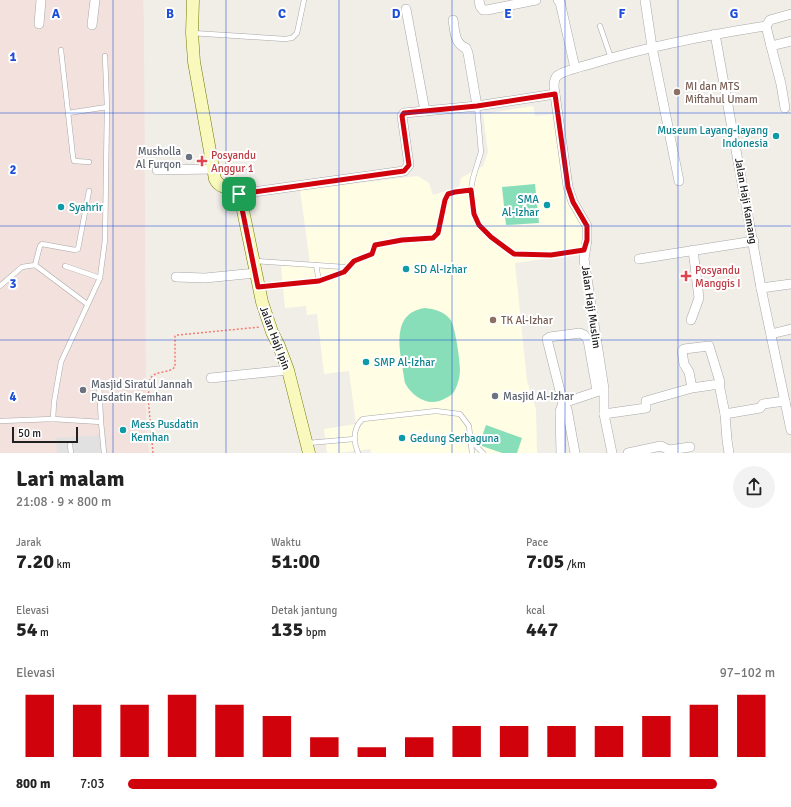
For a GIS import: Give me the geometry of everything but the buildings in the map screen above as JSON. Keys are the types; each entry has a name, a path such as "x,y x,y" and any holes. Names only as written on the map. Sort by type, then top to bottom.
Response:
{"street":[{"path":"40,24 41,0"},
{"path":"92,25 95,0"},
{"path":"193,0 192,33 194,62 213,169 217,184 239,194 404,171 409,165 402,116 404,113 477,106 555,94 554,87 558,75 575,68 652,47 715,34 766,26 770,20 791,14"},
{"path":"479,0 480,6 483,10 536,0"},
{"path":"558,0 560,2 575,68"},
{"path":"644,0 679,181"},
{"path":"406,8 424,111"},
{"path":"453,20 457,42 460,46 466,48 468,53 477,106"},
{"path":"766,26 781,84 785,108"},
{"name":"Jalan Haji Kamang","path":"715,34 754,241 761,288 791,430"},
{"path":"771,46 791,41"},
{"name":"Jalan Haji Muslim","path":"555,94 568,187 573,202 587,226 587,240 584,250 585,266 600,390 612,453"},
{"path":"157,170 213,169"},
{"name":"Jalan Haji Ipin","path":"239,194 258,287 270,326 288,370 308,448"},
{"path":"639,259 754,241"},
{"path":"691,320 699,298 693,250"},
{"path":"176,277 205,278 256,273"},
{"path":"761,288 791,284"},
{"path":"771,334 791,329"},
{"path":"563,403 600,390 586,337 580,333 550,337 547,339 563,403 567,409 575,453"},
{"path":"692,388 689,372 684,364 682,351 684,349 709,346 720,382 719,384 725,414 726,440 729,453"},
{"path":"211,378 288,370"},
{"path":"604,414 646,408 646,401 692,388 719,384"},
{"path":"725,414 760,408 763,404 785,401"},
{"path":"561,453 560,411 563,403"},
{"path":"628,453 661,446 669,450 690,447"}],"lane":[{"path":"192,33 284,39 292,38 297,33 304,0"},
{"path":"600,26 611,58"},
{"path":"61,50 74,161 90,162"},
{"path":"53,419 54,402 61,362 100,278 106,240 107,107 105,56"},
{"path":"477,106 481,152 472,178 471,190 474,214 479,225 491,237 514,254 551,255 584,250"},
{"path":"68,113 107,107"},
{"path":"213,169 244,168"},
{"path":"258,287 319,281 344,272 354,261 372,254 375,245 402,240 433,238 438,233 445,200 448,194 471,190"},
{"path":"35,265 40,246 42,244 75,250 78,249 89,191"},
{"path":"253,260 316,266 344,266 348,268"},
{"path":"0,286 22,266 35,265 87,304"},
{"path":"65,266 100,278"},
{"path":"316,266 319,281"},
{"path":"99,384 104,453"},
{"path":"358,453 354,439 358,423 363,419 436,411 460,414 469,426 472,453"},
{"path":"0,421 53,419 101,422"},
{"path":"308,448 354,439"},
{"path":"470,441 482,453"},
{"path":"70,445 71,453"}],"path":[{"path":"153,453 148,397 150,379 155,374 172,370 175,367 175,336 270,326"}],"shaded area":[{"path":"0,0 143,0 146,425 149,453 0,453"},
{"path":"533,106 535,116 561,113 564,183 588,225 587,253 515,263 527,381 536,409 537,453 371,453 370,449 327,453 324,429 356,424 349,371 324,374 317,314 307,315 306,306 285,308 281,266 310,263 300,190 418,176 429,183 433,195 459,187 461,178 483,166 488,152 483,114"},
{"path":"106,435 107,453 57,453 56,438"}],"green space":[{"path":"535,184 539,223 506,225 502,187"},
{"path":"425,308 438,311 450,319 455,335 460,365 459,377 454,391 451,395 440,401 434,402 422,400 408,388 405,383 400,350 401,327 405,318 413,312"},
{"path":"486,425 522,438 517,453 502,453 479,445"}],"place":[{"name":"MI dan MTS Miftahul Umam","path":"677,92"},
{"name":"Museum Layang-layang Indonesia","path":"776,136"},
{"name":"Musholla Al Furqon","path":"189,157"},
{"name":"Posyandu Anggur 1","path":"202,161"},
{"name":"SMA Al-Izhar","path":"547,205"},
{"name":"Syahrir","path":"61,207"},
{"name":"SD Al-Izhar","path":"406,269"},
{"name":"Posyandu Manggis I","path":"686,276"},
{"name":"TK Al-Izhar","path":"493,320"},
{"name":"SMP Al-Izhar","path":"366,362"},
{"name":"Masjid Siratul Jannah Pusdatin Kemhan","path":"83,390"},
{"name":"Masjid Al-Izhar","path":"495,396"},
{"name":"Mess Pusdatin Kemhan","path":"123,430"},
{"name":"Gedung Serbaguna","path":"402,438"}],"route":[{"path":"555,94 568,187 573,202 587,226 587,240 584,250 551,255 514,254 500,245 479,225 474,214 471,190 455,192 448,194 445,200 438,233 433,238 402,240 375,245 372,254 352,262 344,272 319,281 258,287 239,194 404,171 409,165 402,116 404,113 477,106 555,94"}]}
